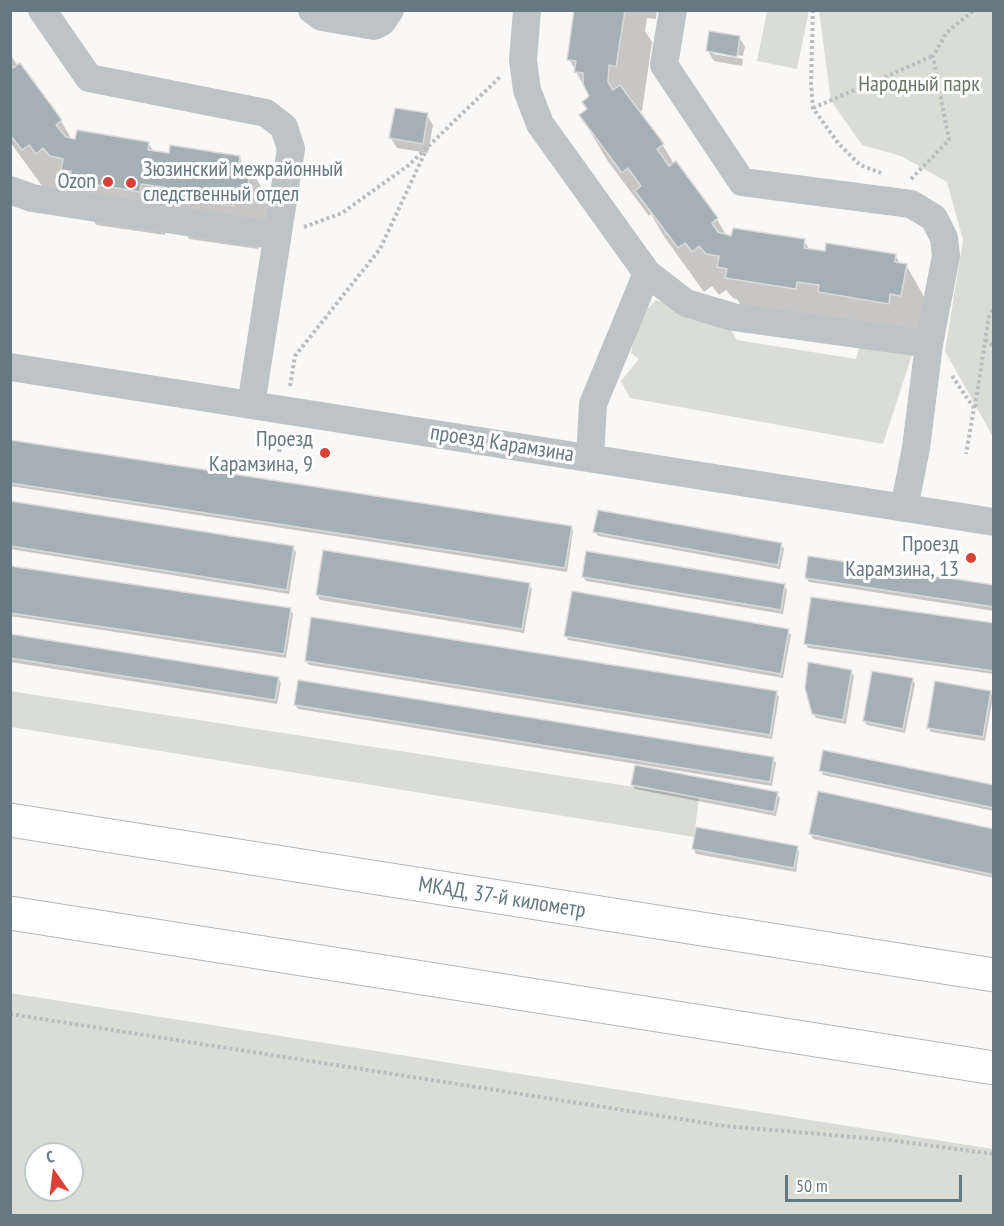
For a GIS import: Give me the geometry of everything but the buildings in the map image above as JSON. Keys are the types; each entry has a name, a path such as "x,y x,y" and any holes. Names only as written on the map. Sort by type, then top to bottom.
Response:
{"highway":[{"name":"МКАД, 37-й километр","path":"10,820 993,975"},
{"path":"10,914 993,1068"}],"street":[{"path":"42,10 89,78 266,113 285,127 291,149 251,405"},
{"path":"312,10 322,18 374,26 382,22 390,10"},
{"path":"527,10 523,60 527,90 540,124 647,273 686,303 733,316 929,344"},
{"path":"673,10 664,65 742,182 911,204 934,218 944,238 946,256 929,344 916,448 904,508"},
{"path":"10,190 32,198 277,236"},
{"path":"590,458 593,404 647,273"},
{"name":"проезд Карамзина","path":"10,367 993,522"}],"path":[{"path":"813,10 811,83 813,108 838,143 860,165 889,175"},
{"path":"813,108 933,56 947,32 974,10"},
{"path":"911,204 908,182 949,140 933,56"},
{"path":"277,236 342,213 409,165 493,82 523,60"},
{"path":"295,357 380,249 428,146"},
{"path":"966,454 989,316 993,308"},
{"path":"985,340 993,346"},
{"path":"929,344 974,408"},
{"path":"10,1014 725,1126 889,1140 993,1154"}],"green space":[{"path":"767,11 809,11 797,69 757,61"},
{"name":"Народный парк","path":"819,11 993,11 993,437 945,351 963,240 947,182 901,156 862,145 831,101"},
{"path":"656,300 729,327 737,340 856,359 860,345 913,352 883,444 630,398 621,381 639,359 631,353 637,319"},
{"path":"10,691 699,797 694,837 11,727"},
{"path":"10,993 993,1149 993,1215 11,1215"}],"place":[{"name":"Ozon","path":"108,182"},
{"name":"Зюзинский межрайонный следственный отдел","path":"131,183"},
{"name":"Проезд Карамзина, 9","path":"325,453"},
{"name":"Проезд Карамзина, 13","path":"971,558"}]}
